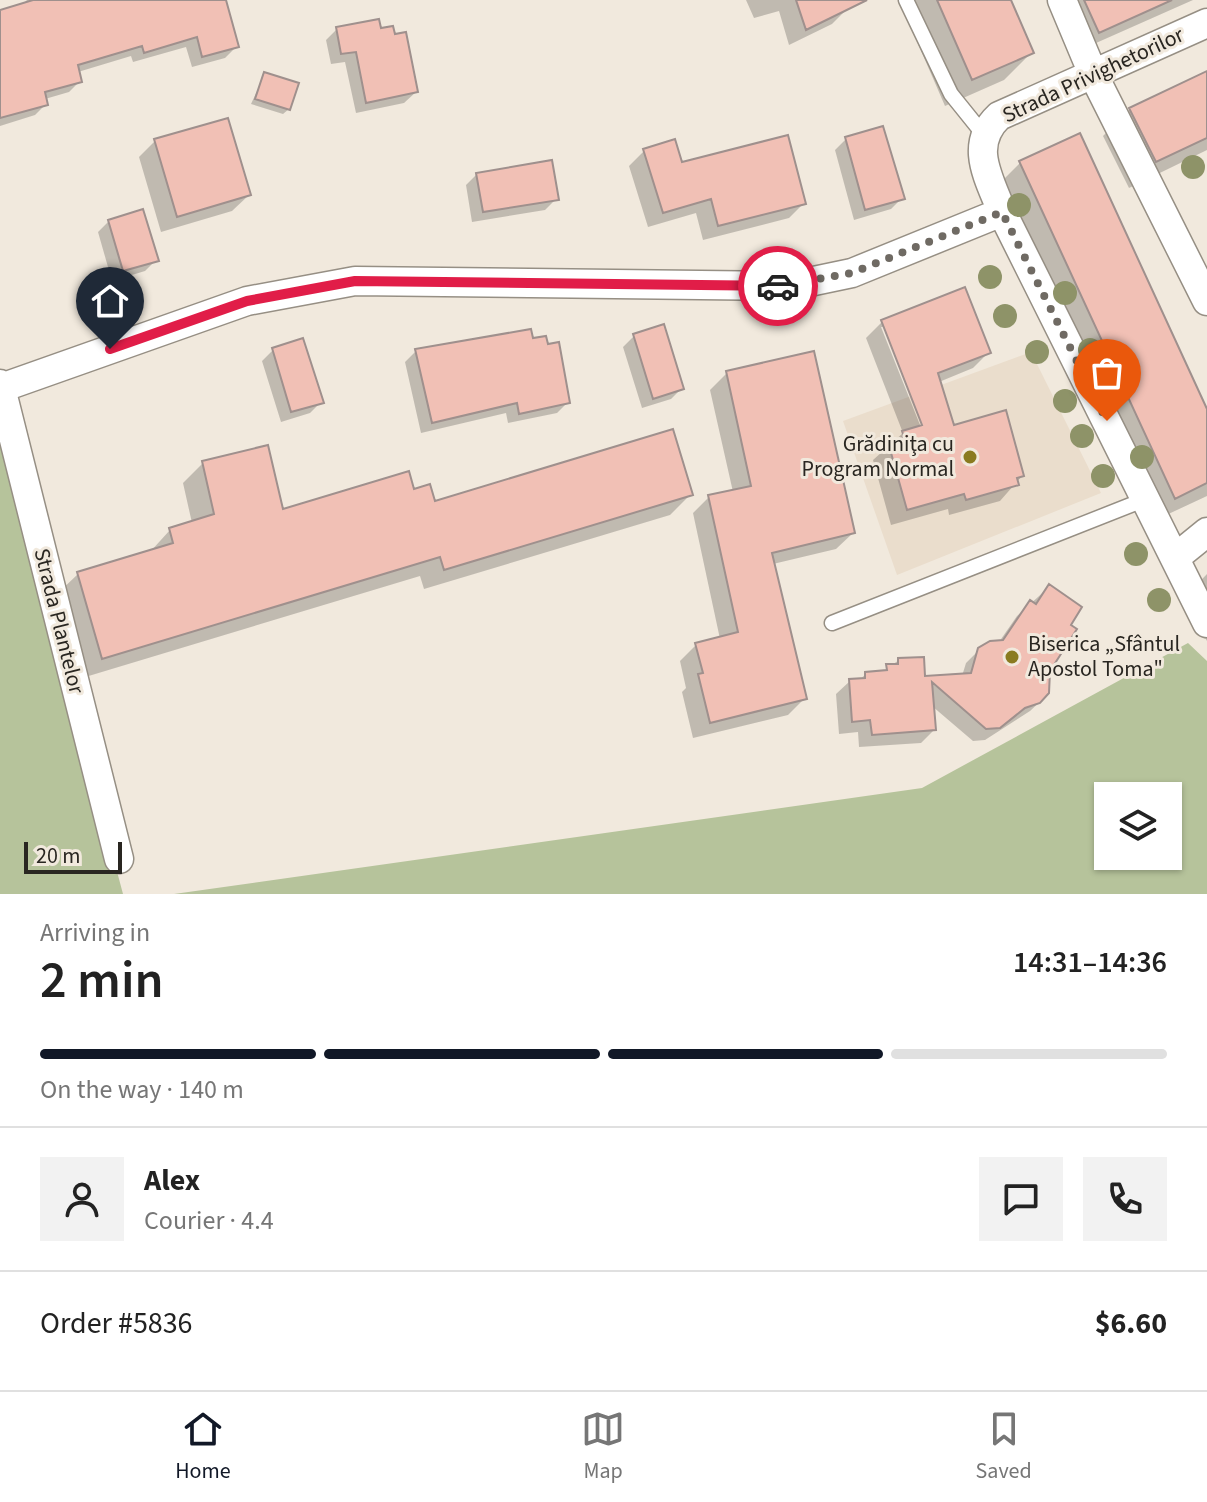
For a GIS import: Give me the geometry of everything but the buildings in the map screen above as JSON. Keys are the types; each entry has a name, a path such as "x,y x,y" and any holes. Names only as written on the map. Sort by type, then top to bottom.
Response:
{"street":[{"path":"1062,0 1093,74 1207,301"},
{"name":"Strada Privighetorilor","path":"984,135 999,116 1207,23"},
{"path":"984,135 983,162 1002,212 1207,623"},
{"path":"1,386 247,301 355,281 790,286 852,273 1002,212"},
{"name":"Strada Plantelor","path":"1,386 119,859"},
{"path":"1175,558 1207,532"}],"lane":[{"path":"906,0 951,94 984,135"},
{"path":"832,623 1146,499"}],"shaded area":[{"name":"Grădiniţa cu Program Normal","path":"1031,352 1101,493 897,575 843,421"}],"green space":[{"path":"0,433 123,894 0,894"},
{"path":"1188,643 1207,661 1207,894 174,894 922,788"}],"way so far":[{"path":"778,286 852,273 1002,212 1107,421"}],"place":[{"name":"Grădiniţa cu Program Normal","path":"970,457"},
{"name":"Biserica „Sfântul Apostol Toma\"","path":"1012,657"}],"route":[{"path":"110,349 247,301 355,281 778,286"}]}
